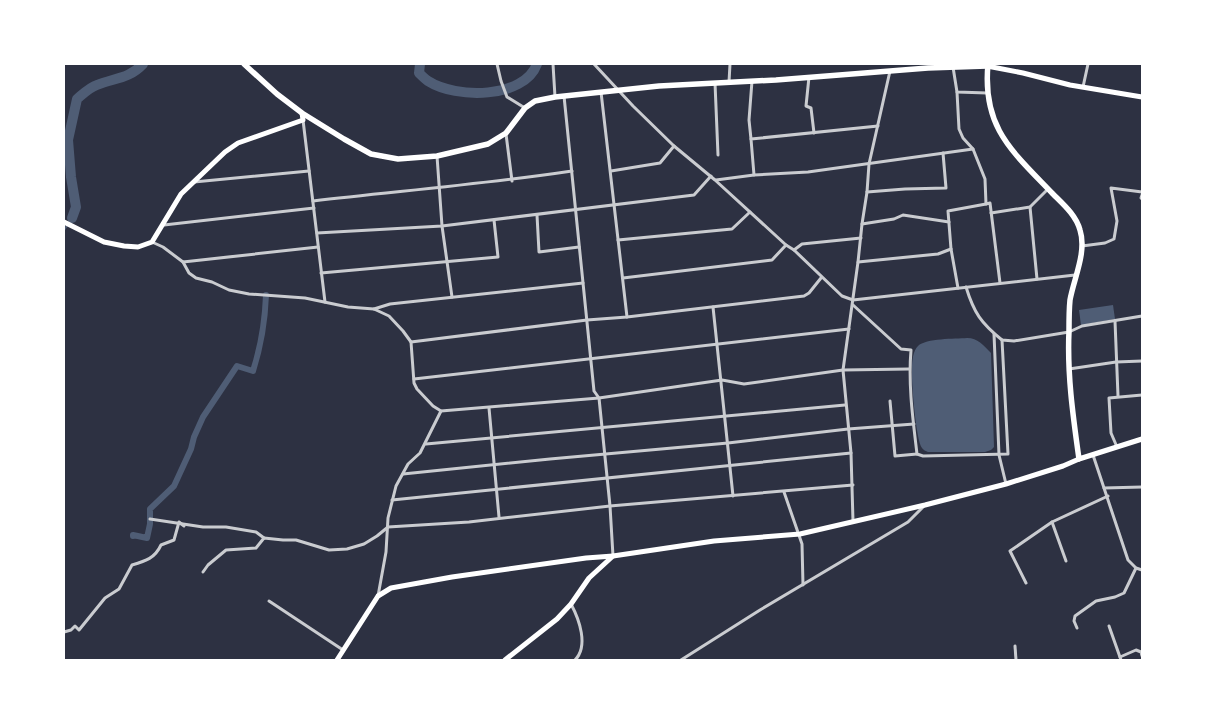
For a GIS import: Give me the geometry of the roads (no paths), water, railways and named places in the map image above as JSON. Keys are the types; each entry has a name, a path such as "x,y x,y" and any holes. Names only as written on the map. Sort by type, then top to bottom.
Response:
{"main road":[{"path":"244,64 277,94 302,113 344,139 372,154 398,159 437,156 488,144 506,133 525,108 535,101 564,95 618,89 809,77 929,66 988,65 1083,88 1142,97"},
{"path":"988,65 987,93 994,120 1002,137 1077,221 1082,236 1082,246 1070,302 1069,332 1069,369 1079,459"},
{"path":"64,222 104,242 138,247 152,242 181,194 225,152 238,143 303,120 302,113"},
{"path":"337,660 378,596 385,590 406,584 714,541 800,534 1006,484 1142,439"},
{"path":"505,660 540,634 571,604 589,578 613,556"}],"street":[{"path":"497,64 507,97 525,108"},
{"path":"553,64 555,97"},
{"path":"594,64 674,146 711,176 786,245 794,250 821,278 842,296 853,300 1076,275"},
{"path":"729,82 730,64"},
{"path":"1083,88 1088,64"},
{"path":"953,67 957,92 959,129 963,138 973,149 985,179 986,204"},
{"path":"853,522 851,453 843,370 850,329 869,164 890,71"},
{"path":"809,77 806,106 811,108 814,133"},
{"path":"752,81 749,120 754,174"},
{"path":"715,82 718,155"},
{"path":"601,92 627,317"},
{"path":"957,92 987,93"},
{"path":"564,95 594,391 599,398 605,454 613,556"},
{"path":"303,120 325,302"},
{"path":"751,139 878,126"},
{"path":"506,133 512,180"},
{"path":"611,171 660,163 674,146"},
{"path":"715,180 754,174 808,172 973,149"},
{"path":"867,192 946,188 943,153"},
{"path":"437,156 442,226 452,298"},
{"path":"193,182 309,171"},
{"path":"313,200 512,180 572,171"},
{"path":"317,233 442,226 694,195 711,176"},
{"path":"1082,246 1105,243 1114,239 1117,221 1111,188 1142,195"},
{"path":"991,213 1030,207 1048,189"},
{"path":"958,288 951,249 948,211 990,203 1000,283"},
{"path":"1030,207 1037,279"},
{"path":"163,225 314,208"},
{"path":"618,240 732,229 750,212"},
{"path":"537,215 540,252 579,247"},
{"path":"862,224 894,219 903,215 950,222"},
{"path":"321,273 446,260 498,257 494,220"},
{"path":"794,250 802,244 861,238"},
{"path":"152,242 163,247 183,262 190,273 196,278 212,282 229,290 248,294 305,298 348,307 374,309 389,316 404,331 411,342 414,379 417,389 433,406 441,411 599,398 722,380 744,384 843,370 909,369"},
{"path":"623,278 772,260 786,245"},
{"path":"183,262 318,248"},
{"path":"858,262 938,254 951,249"},
{"path":"411,342 804,296 809,293 821,278"},
{"path":"374,309 390,304 583,284"},
{"path":"966,286 980,320 1002,340 1014,341 1069,332 1082,326 1142,316"},
{"path":"853,305 901,349 910,350 909,369 917,454"},
{"path":"713,307 733,496"},
{"path":"1115,321 1118,396"},
{"path":"414,379 850,329"},
{"path":"994,334 998,455 1006,484"},
{"path":"890,401 895,456 917,454 930,457 1008,454 1002,340"},
{"path":"1069,369 1116,362 1142,361"},
{"path":"1117,447 1111,432 1109,398 1142,395"},
{"path":"426,444 845,405"},
{"path":"489,408 499,517"},
{"path":"378,596 386,552 388,518 396,486 408,464 420,454 426,444 441,411"},
{"path":"403,474 914,424"},
{"path":"392,500 851,453"},
{"path":"1093,455 1128,560 1136,568 1142,570"},
{"path":"150,518 203,527 226,527 256,532 264,538 296,540 329,550 347,549 364,544 378,536 388,527 454,523 610,506 853,485"},
{"path":"1104,488 1142,487"},
{"path":"784,492 800,534 803,586"},
{"path":"1026,583 1010,551 1052,522 1108,496"},
{"path":"681,660 760,610 908,522 925,505"},
{"path":"179,522 184,526"},
{"path":"64,632 71,630 75,626 79,630 105,598 119,589 132,565 145,562 156,555 161,545 174,540 179,522"},
{"path":"1052,522 1066,561"},
{"path":"203,572 208,565 226,550 256,548 264,538"},
{"path":"1077,628 1074,621 1076,616 1096,601 1115,598 1124,593 1136,568"},
{"path":"269,600 344,650"},
{"path":"571,604 576,614 582,643 578,657 575,660"},
{"path":"1109,626 1121,659 1136,650 1142,656"},
{"path":"1015,646 1016,660"}],"water":[{"path":"1113,305 1115,319 1081,325 1079,310"},
{"path":"967,338 977,341 991,353 994,447 985,452 928,452 922,449 916,423 912,374 914,353 916,348 922,343 941,339"}],"waterway":[{"path":"72,218 76,207 68,140 77,99 92,87 132,73 143,64"},
{"path":"420,64 419,73 428,81 440,87 471,93 504,90 518,84 530,76 537,64"},
{"path":"64,230 72,218"},
{"path":"133,536 147,538 150,524 150,509 174,486 203,417 237,366 253,371 262,334 266,295"}]}
